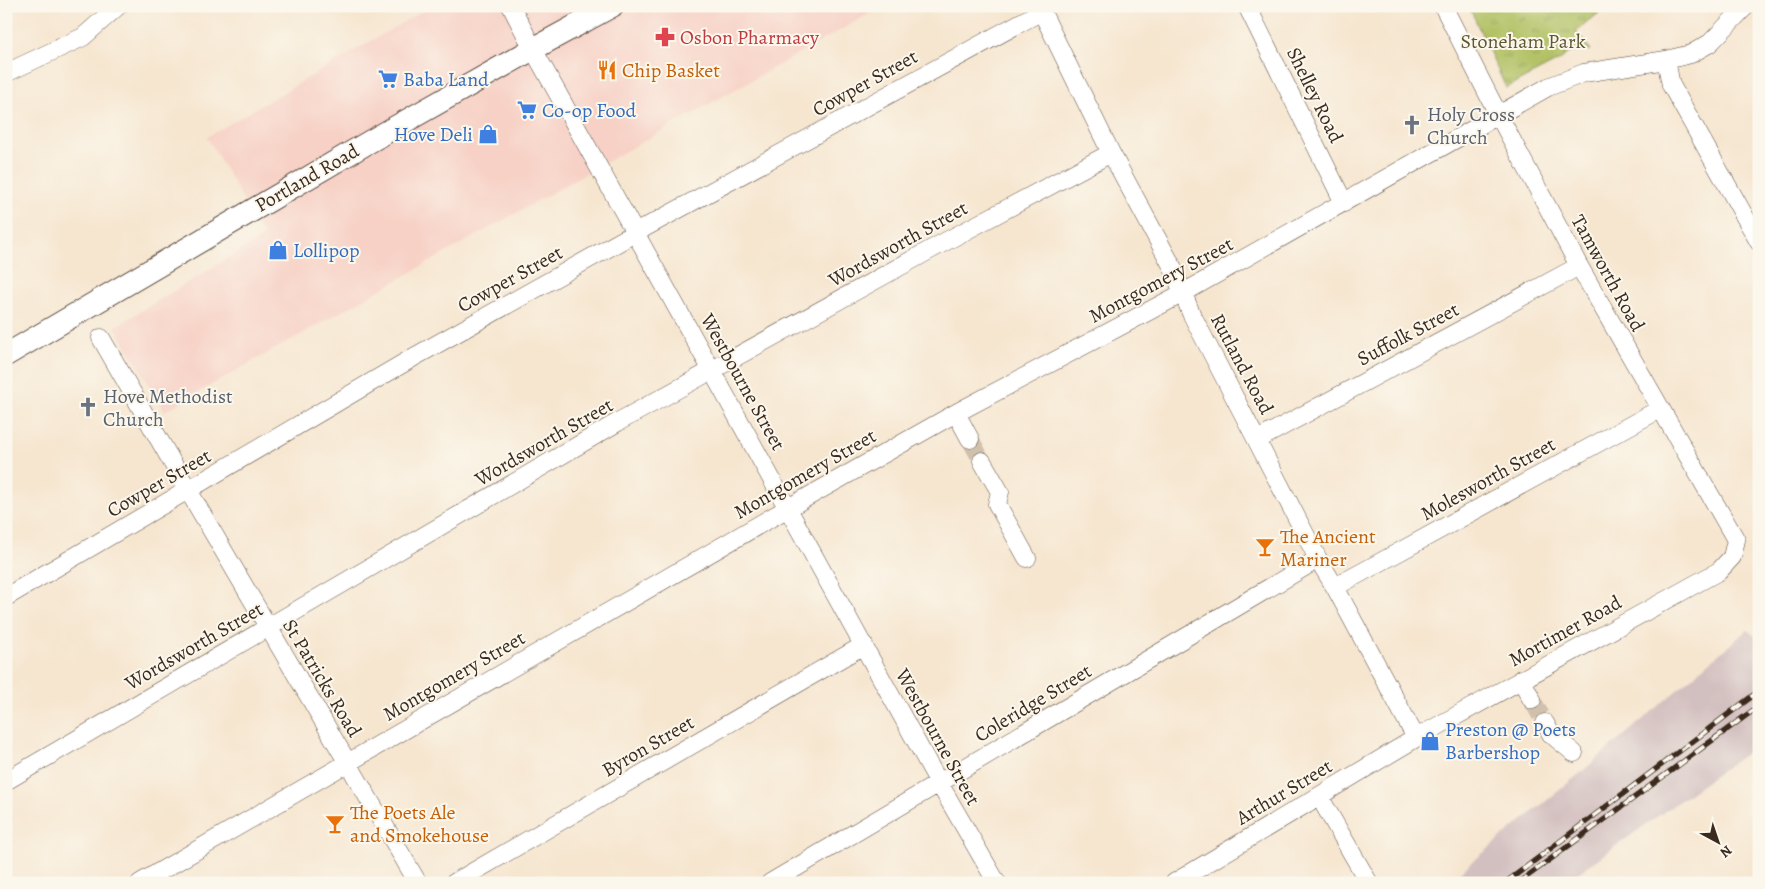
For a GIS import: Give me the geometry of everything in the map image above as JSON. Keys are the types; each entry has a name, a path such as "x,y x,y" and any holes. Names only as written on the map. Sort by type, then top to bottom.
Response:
{"street":[{"path":"6,73 83,37 118,6"},
{"name":"Westbourne Street","path":"511,6 939,783 997,883"},
{"name":"Portland Road","path":"6,355 368,142 612,6"},
{"name":"Shelley Road","path":"1247,6 1344,203"},
{"name":"Tamworth Road","path":"1443,6 1578,266 1736,540 1732,558"},
{"name":"Montgomery Street","path":"140,883 788,508 956,413 1184,293 1548,87 1584,73 1666,60 1691,54 1710,43 1746,6"},
{"name":"Rutland Road","path":"1040,8 1111,153 1172,266 1191,313 1318,559 1416,738"},
{"name":"Cowper Street","path":"6,597 414,357 1040,8"},
{"path":"1666,60 1671,84 1759,242"},
{"name":"Wordsworth Street","path":"6,781 618,422 1111,153"},
{"name":"Suffolk Street","path":"1257,440 1578,266"},
{"name":"St Patricks Road","path":"101,338 418,883"},
{"name":"Molesworth Street","path":"1335,587 1660,409"},
{"path":"956,413 970,439"},
{"path":"982,462 1000,492 997,504 1027,558"},
{"name":"Mortimer Road","path":"1416,738 1719,571 1732,558"},
{"name":"Coleridge Street","path":"772,882 1318,559"},
{"name":"Byron Street","path":"454,883 864,645"},
{"path":"1521,679 1532,700"},
{"path":"1545,723 1551,734 1574,753"},
{"name":"Arthur Street","path":"1174,883 1416,738"},
{"path":"1319,796 1370,883"}],"shaded area":[{"path":"431,6 883,6 165,411 115,327 264,236 207,137"},
{"path":"1747,630 1759,639 1759,744 1564,883 1456,883 1463,877 1460,872 1584,770"}],"green space":[{"name":"Stoneham Park","path":"1469,6 1607,6 1576,32 1591,50 1568,53 1560,60 1506,88"}],"tunnel":[{"path":"970,439 982,461"},
{"path":"1532,700 1545,723"}],"railway":[{"path":"1505,883 1759,691"},
{"path":"1518,883 1759,706"}],"place":[{"name":"Osbon Pharmacy","path":"665,37"},
{"name":"Chip Basket","path":"607,70"},
{"name":"Baba Land","path":"388,79"},
{"name":"Co-op Food","path":"527,110"},
{"name":"Holy Cross Church","path":"1412,125"},
{"name":"Hove Deli","path":"488,134"},
{"name":"Lollipop","path":"278,250"},
{"name":"Hove Methodist Church","path":"88,407"},
{"name":"The Ancient Mariner","path":"1265,547"},
{"name":"Preston @ Poets Barbershop","path":"1430,741"},
{"name":"The Poets Ale and Smokehouse","path":"335,824"}]}
